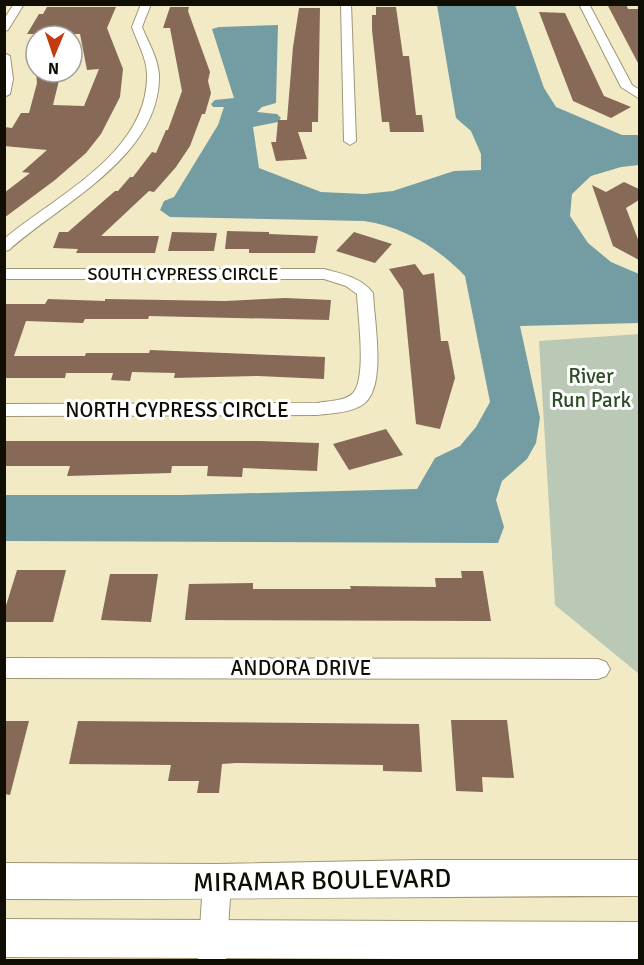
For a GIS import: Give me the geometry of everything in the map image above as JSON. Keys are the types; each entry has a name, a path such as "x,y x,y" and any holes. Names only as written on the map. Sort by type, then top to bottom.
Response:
{"street":[{"path":"4,28 19,4"},
{"path":"4,248 20,232 67,200 107,166 135,131 149,106 153,87 153,72 148,52 137,27 146,4"},
{"path":"346,4 351,141"},
{"path":"584,4 627,87 639,96"},
{"path":"4,56 7,79 4,94"},
{"name":"SOUTH CYPRESS CIRCLE","path":"4,274 324,274 358,286 365,293 369,379 360,397 350,404"},
{"name":"NORTH CYPRESS CIRCLE","path":"4,410 317,410 350,404"},
{"name":"ANDORA DRIVE","path":"4,668 598,669"},
{"name":"MIRAMAR BOULEVARD","path":"4,881 217,882 420,878 639,878"},
{"path":"212,951 217,882"},
{"path":"4,938 212,951 639,941"}],"green space":[{"name":"River Run Park","path":"640,334 639,674 555,605 539,341"}],"water":[{"path":"437,5 515,5 544,88 556,107 622,135 639,135 639,165 621,167 591,176 572,194 570,216 588,243 611,262 639,274 639,323 520,326 540,418 536,443 527,459 502,481 496,500 504,527 498,543 5,541 5,495 182,495 417,489 435,458 460,446 476,427 490,402 465,276 431,247 406,233 364,221 170,217 160,210 164,201 174,197 218,125 224,107 213,107 211,104 215,100 234,98 212,29 219,27 278,25 276,103 262,107 257,112 277,114 281,118 278,122 253,127 259,168 321,192 364,194 393,191 454,171 481,170 481,154 471,131 456,118"}],"building":[{"path":"607,4 626,4 628,9 639,9 639,65"},
{"path":"47,7 116,7 107,28 123,69 120,97 101,134 86,153 55,180 4,218 4,193 30,173 22,172 47,150 4,146 4,127 12,128 21,113 29,113 37,84 58,84 53,105 84,106 99,69 87,70 84,55 84,24 33,24 39,14 43,14"},
{"path":"170,7 189,7 188,11 210,72 208,81 211,93 205,114 202,114 190,146 176,167 154,192 149,191 101,236 159,236 155,253 76,253 78,249 53,248 59,232 68,232 115,191 118,191 130,177 133,177 152,152 156,153 168,130 182,91 170,28 163,28"},
{"path":"376,7 396,7 403,56 409,56 416,115 422,115 424,132 390,132 389,122 382,122 372,30 372,15 376,15"},
{"path":"299,8 320,8 318,122 312,122 312,132 298,132 307,159 276,161 271,142 276,142 278,120 287,120 293,47"},
{"path":"539,12 565,13 604,96 631,107 611,118 573,101"},
{"path":"624,182 639,189 639,200 626,208 639,242 639,260 613,246 592,185 606,192"},
{"path":"227,231 318,236 315,253 249,253 249,249 225,249"},
{"path":"172,232 217,233 214,251 168,251"},
{"path":"354,232 392,244 375,263 336,251"},
{"path":"415,264 423,275 434,273 441,341 448,341 455,378 440,429 416,424 403,290 389,269"},
{"path":"285,298 331,300 329,320 149,316 148,319 85,319 83,323 26,321 14,356 85,356 86,353 149,353 150,350 325,357 324,379 258,376 174,378 175,373 132,372 130,381 111,380 113,373 66,373 65,378 4,378 4,304 45,304 48,299 225,301"},
{"path":"386,429 403,455 349,470 333,444"},
{"path":"4,441 319,443 317,471 243,468 242,477 207,476 208,466 172,466 171,473 67,476 70,466 4,466"},
{"path":"17,570 66,570 53,622 4,622 4,612"},
{"path":"461,571 483,571 491,621 185,620 189,584 253,583 253,589 351,589 350,586 436,587 435,578 462,578"},
{"path":"110,574 158,574 151,622 101,620"},
{"path":"451,720 507,720 514,778 482,777 483,792 456,791"},
{"path":"4,721 29,721 10,795 4,794"},
{"path":"78,721 419,724 422,772 383,771 383,765 222,764 219,793 197,793 199,781 168,781 171,765 69,764"}]}
